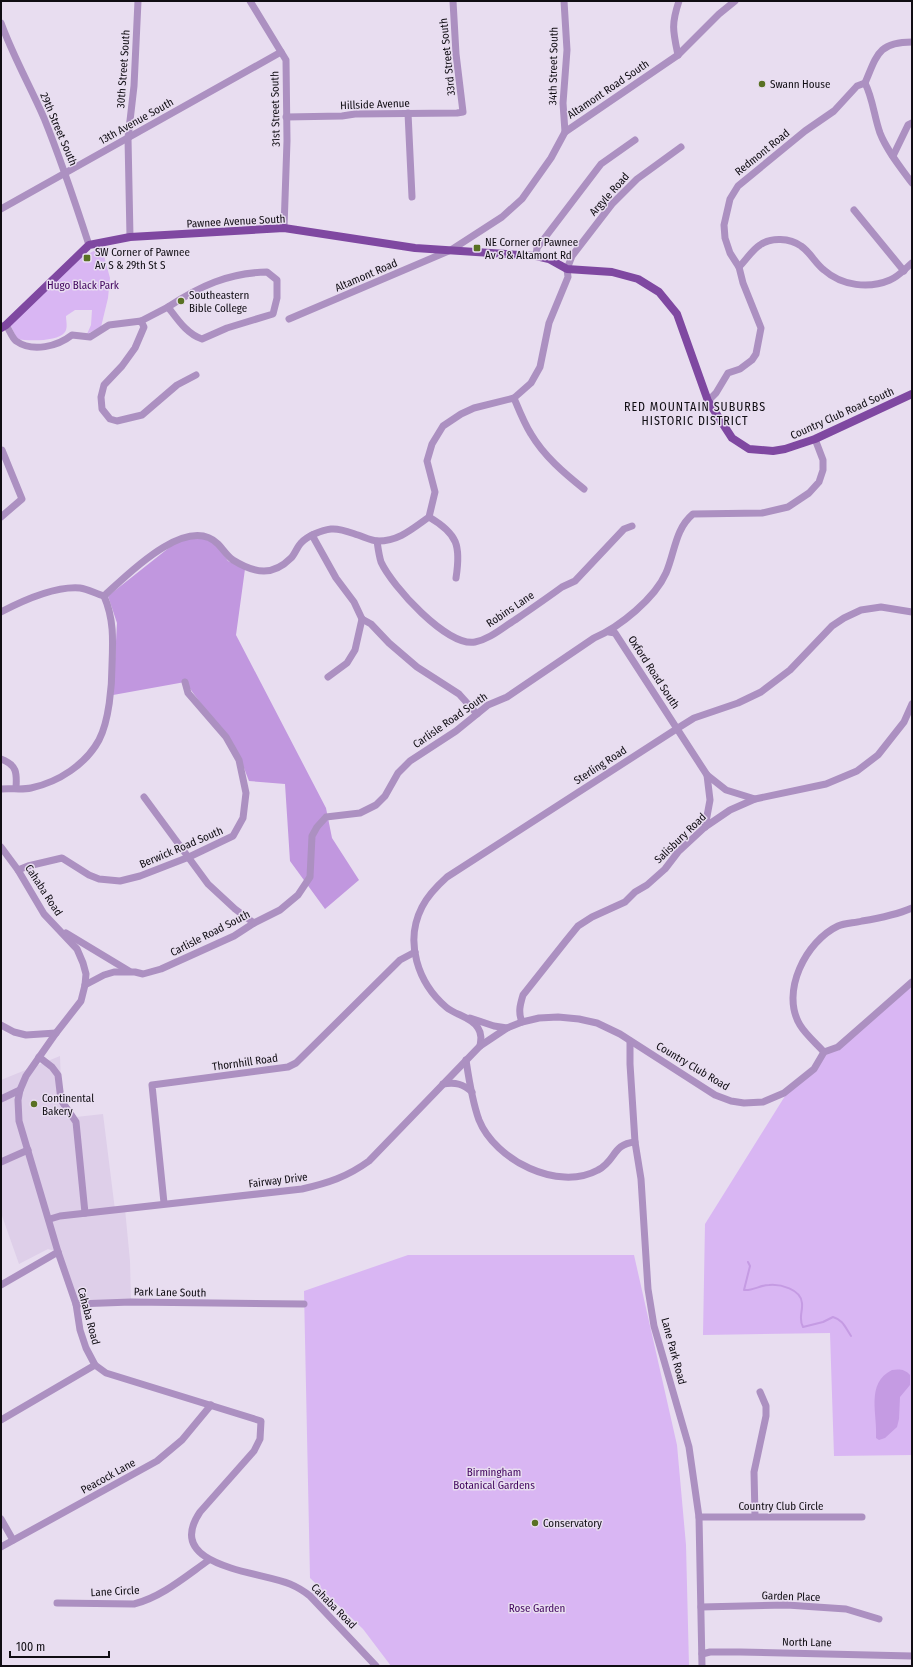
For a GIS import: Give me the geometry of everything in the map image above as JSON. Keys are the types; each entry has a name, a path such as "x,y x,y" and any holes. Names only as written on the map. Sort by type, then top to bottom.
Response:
{"main road":[{"name":"Pawnee Avenue South","path":"89,245 130,237 284,228 415,248 536,256 549,259 567,269"},
{"path":"4,326 89,245"},
{"name":"Country Club Road South","path":"567,269 612,272 638,279 659,292 677,314 708,401 732,438 749,449 773,451 785,449 816,438 912,394"}],"street":[{"name":"30th Street South","path":"130,237 128,138 134,86 138,1"},
{"name":"31st Street South","path":"250,1 286,60 284,228"},
{"name":"33rd Street South","path":"453,1 456,54 463,112"},
{"name":"34th Street South","path":"564,1 567,50 563,103 565,132"},
{"path":"678,55 672,29 679,1"},
{"name":"Altamont Road South","path":"451,250 502,218 522,199 551,158 565,132 678,55 719,14 735,1"},
{"name":"29th Street South","path":"1,23 10,46 44,117 65,173 89,245"},
{"path":"912,42 897,42 885,47 876,56 865,83 869,91 881,134 893,156 912,183"},
{"name":"13th Avenue South","path":"1,209 281,52"},
{"name":"Redmont Road","path":"708,401 716,393 728,373 740,369 752,360 759,346 761,328 743,283 739,267 730,253 725,238 724,225 730,199 738,186 805,131 834,111 857,86 865,83"},
{"name":"Hillside Avenue","path":"286,117 463,112"},
{"path":"408,113 412,197"},
{"path":"893,156 908,125 912,123"},
{"path":"536,256 537,248 601,164 635,140"},
{"name":"Argyle Road","path":"514,398 531,383 540,367 549,323 568,277 567,269 572,256 612,204 637,179 682,147"},
{"path":"854,210 904,271"},
{"path":"739,267 760,244 773,239 784,239 800,245 824,271 844,283 865,285 877,284 891,280 912,263"},
{"name":"Altamont Road","path":"288,319 451,250"},
{"path":"4,326 16,340 35,348 48,346 66,340 72,335 90,337 110,324 142,324 190,292 226,278 248,273 267,272 277,280 277,298 273,314 227,328 202,339 194,336 182,325 168,307"},
{"path":"142,324 135,348 122,366 104,385 101,396 102,409 110,418 117,422 142,415 177,385 196,375"},
{"path":"104,596 142,562 172,542 189,536 210,538 217,543 232,559 252,569 263,571 274,570 291,558 301,543 312,535 331,529 343,530 377,541 401,537 429,517 435,492 427,461 432,444 443,426 474,408 514,398 530,433 540,448 565,474 584,489"},
{"name":"Carlisle Road South","path":"85,985 104,975 114,972 143,974 161,969 234,936 254,923 280,910 298,895 310,877 312,836 317,827 326,817 360,813 376,805 385,796 398,773 410,761 456,731 488,705 508,697 594,638 609,632 650,598 666,574 680,529 685,521 693,514 762,514 788,507 809,493 819,482 823,470 823,460 816,438"},
{"path":"1,450 22,499 1,517"},
{"path":"429,517 443,525 452,534 458,549 456,578"},
{"name":"Robins Lane","path":"377,541 381,562 400,589 423,614 450,636 460,641 474,642 490,636 562,587 575,581 624,529 632,526"},
{"path":"312,535 336,578 354,602 362,619 371,624 389,643 417,667 459,694 477,714"},
{"path":"1,612 61,589 81,588 104,596 113,624 112,669 108,712 100,739 86,758 62,777 30,789 1,788"},
{"name":"Sterling Road","path":"480,1046 481,1038 478,1027 447,1008 434,995 423,980 417,964 415,952 415,929 421,908 432,891 447,877 694,718 738,703 761,692 790,670 832,626 844,618 861,610 881,606 912,612"},
{"path":"328,677 347,663 355,650 362,619"},
{"name":"Oxford Road South","path":"609,632 615,633 678,728 707,775"},
{"name":"Berwick Road South","path":"18,870 28,866 62,858 89,875 99,879 120,881 140,876 189,857 233,836 243,818 246,793 239,760 226,737 188,693 184,682"},
{"name":"Salisbury Road","path":"522,1022 519,1014 523,995 578,926 592,917 625,902 635,892 647,885 665,869 678,852 705,827 730,810 755,799 826,784 856,772 878,756 904,722 912,704"},
{"path":"1,758 8,761 17,774 16,788"},
{"path":"707,775 726,790 755,799"},
{"path":"705,827 710,800 707,775"},
{"path":"144,797 208,884 235,909 254,923"},
{"name":"Cahaba Road","path":"1,847 18,870 44,914 77,949 86,974 81,1001 56,1033 26,1076 20,1090 18,1106 19,1121 50,1219 58,1252 76,1304 84,1342 91,1359 95,1365 106,1373 261,1421 260,1439 254,1450 193,1522 191,1534 194,1545 200,1554 209,1560 289,1584 303,1590 376,1666"},
{"path":"912,908 895,915 839,926 820,939 810,951 799,971 794,986 794,1005 800,1024 824,1052 838,1047 912,982"},
{"path":"57,928 130,972"},
{"name":"Thornhill Road","path":"164,1203 152,1085 288,1067 296,1063 400,960 415,952"},
{"name":"Sterling Road","path":"462,1016 494,1026 507,1028"},
{"name":"Country Club Road","path":"522,1022 539,1018 558,1017 579,1019 597,1023 620,1034 715,1095 744,1104 763,1102 784,1093 814,1069 824,1052"},
{"name":"Fairway Drive","path":"50,1219 60,1216 164,1203 302,1189 340,1179 369,1161 480,1046 507,1028 522,1022"},
{"path":"1,1025 14,1032 26,1035 56,1033"},
{"name":"Lane Park Road","path":"630,1041 635,1142 641,1179 648,1289 654,1326 689,1447 699,1517 702,1666"},
{"path":"39,1057 52,1067 58,1075 61,1100 76,1122 85,1213"},
{"path":"466,1060 479,1120 487,1134 497,1146 521,1164 532,1170 551,1175 570,1177 585,1175 599,1170 611,1159 620,1147 626,1143 635,1142"},
{"path":"443,1084 459,1083 472,1092"},
{"path":"1,1099 20,1090"},
{"path":"1,1162 28,1150"},
{"path":"1,1286 58,1252"},
{"name":"Park Lane South","path":"76,1304 131,1302 304,1304"},
{"path":"1,1420 95,1365"},
{"path":"755,1516 754,1472 766,1416 766,1406 760,1392"},
{"name":"Peacock Lane","path":"1,1547 157,1461 182,1440 211,1405"},
{"name":"Country Club Circle","path":"699,1517 862,1517"},
{"path":"1,1519 13,1540"},
{"name":"Lane Circle","path":"57,1603 134,1604 159,1594 209,1560"},
{"name":"Garden Place","path":"701,1607 787,1605 846,1609 879,1619"},
{"name":"North Lane","path":"702,1654 710,1652 740,1652 912,1656"}],"shaded area":[{"path":"191,538 205,539 216,544 228,561 245,569 236,635 326,808 332,838 359,880 325,909 290,861 285,784 249,781 239,755 185,682 113,695 117,623 108,596 175,543"},
{"path":"60,1056 63,1101 76,1117 103,1114 115,1210 125,1209 130,1261 131,1302 76,1304 58,1252 48,1249 19,1264 1,1213 1,1080"},
{"path":"892,1370 902,1370 908,1373 910,1375 910,1385 900,1397 897,1427 885,1438 879,1440 876,1438 876,1391 878,1383"}],"green space":[{"name":"Hugo Black Park","path":"99,248 103,252 110,278 108,298 101,327 87,334 91,325 92,310 75,310 66,316 67,324 65,332 56,338 42,340 17,339 10,324 72,263"},
{"path":"912,986 912,1455 834,1456 830,1333 703,1335 705,1224 785,1096 826,1055"},
{"name":"Birmingham Botanical Gardens","path":"408,1255 634,1255 677,1445 686,1545 689,1666 391,1666 363,1629 310,1578 304,1291"}],"waterway":[{"path":"748,1262 750,1266 744,1290 769,1285 779,1285 789,1288 801,1298 801,1321 803,1327 823,1322 833,1317 842,1322 851,1336"}],"place":[{"name":"Swann House","path":"762,84"},
{"name":"NE Corner of Pawnee Av S & Altamont Rd","path":"477,248"},
{"name":"SW Corner of Pawnee Av S & 29th St S","path":"87,258"},
{"name":"Southeastern Bible College","path":"181,301"},
{"name":"Continental Bakery","path":"34,1104"},
{"name":"Conservatory","path":"535,1523"}],"district":[{"name":"RED MOUNTAIN SUBURBS HISTORIC DISTRICT","path":"695,414"}],"park label":[{"name":"Rose Garden","path":"537,1608"}]}
